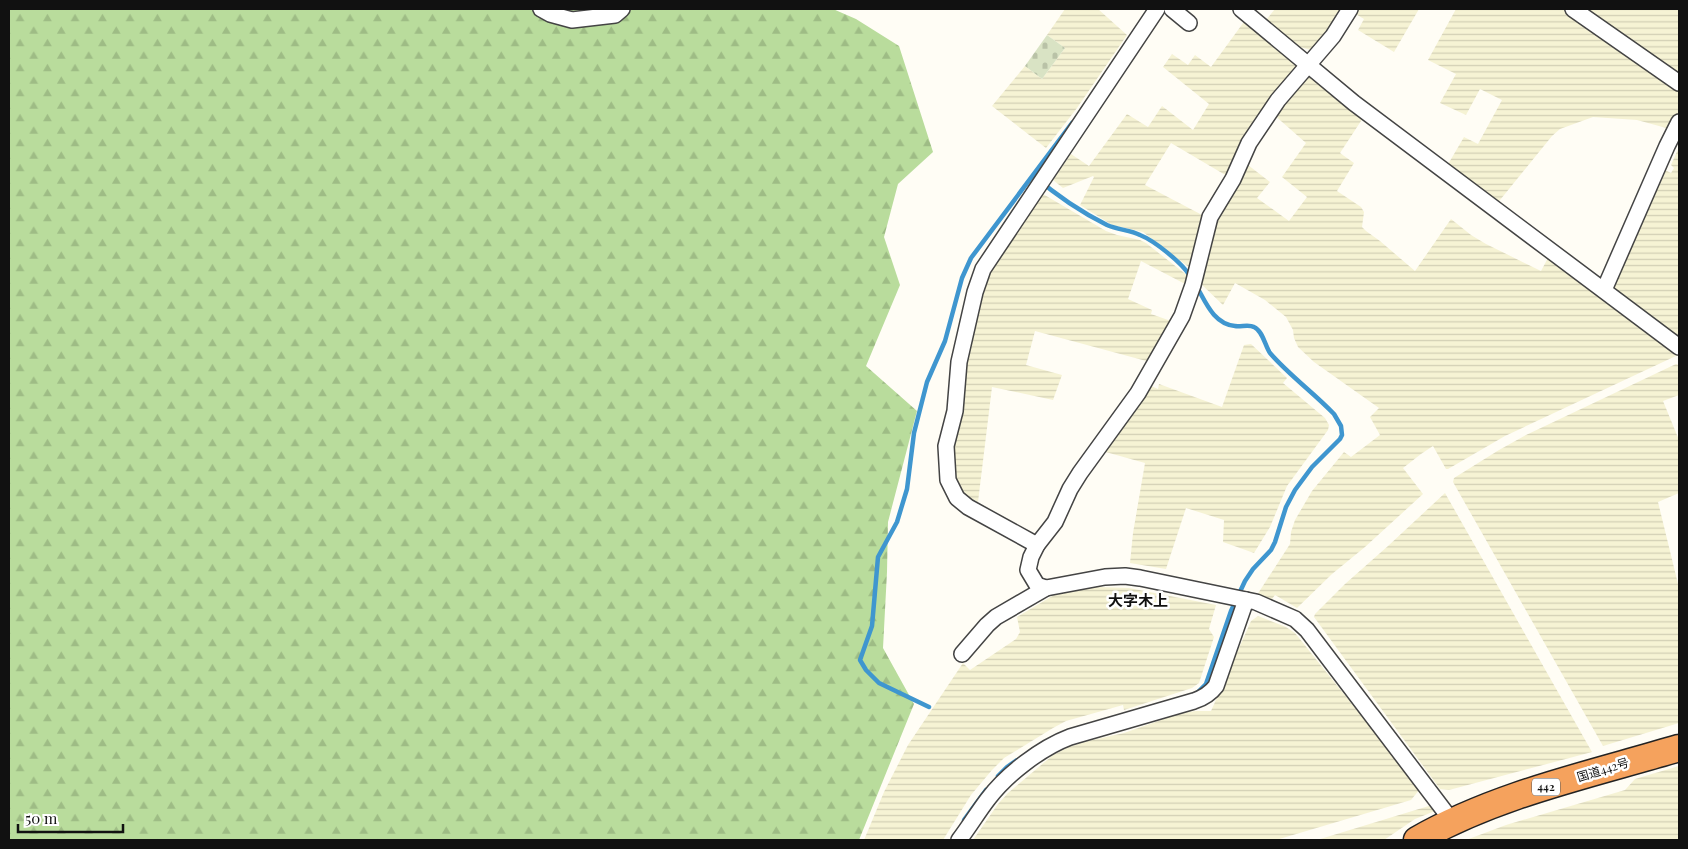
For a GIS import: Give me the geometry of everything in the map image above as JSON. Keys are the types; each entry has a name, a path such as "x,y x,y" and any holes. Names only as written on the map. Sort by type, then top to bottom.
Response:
{"highway":[{"name":"国道442号","path":"1417,840 1452,821 1523,794 1679,748"}],"street":[{"path":"541,9 550,14 572,20 614,16 622,9"},
{"path":"1037,546 968,507 957,498 949,486 946,446 955,411 959,362 975,292 983,269 1157,9"},
{"path":"1172,9 1189,23"},
{"path":"1241,9 1337,89 1390,130 1679,347"},
{"path":"1046,588 1037,585 1028,570 1031,557 1052,527 1070,489 1080,473 1138,393 1182,316 1188,302 1206,231 1214,210 1233,179 1249,143 1278,100 1334,36 1350,9"},
{"path":"1573,9 1679,83"},
{"path":"1604,290 1679,122"},
{"path":"962,654 996,617 1046,588 1105,577 1125,576 1256,602 1289,617 1307,630 1452,821"},
{"path":"959,840 989,798 1014,771 1053,744 1070,736 1194,701 1212,691 1216,686 1246,600"}],"shaded area":[{"path":"1065,9 1098,9 1127,35 1077,108 1046,148 992,106 1025,66 1042,79 1065,48 1047,35"},
{"path":"1275,9 1343,9 1314,49 1311,50 1300,47 1266,20"},
{"path":"1356,9 1419,9 1394,52 1358,30 1364,19 1354,13"},
{"path":"1456,9 1564,9 1679,87 1679,115 1670,129 1637,120 1593,117 1560,129 1552,136 1496,205 1447,166 1464,137 1478,144 1502,100 1480,89 1466,115 1440,103 1456,74 1428,60"},
{"path":"1582,9 1679,9 1679,76"},
{"path":"1246,19 1297,62 1294,72 1253,123 1234,157 1227,176 1171,143 1145,185 1204,216 1190,268 1143,232 1112,225 1080,205 1093,176 1063,188 1053,180 1071,154 1089,166 1127,114 1148,127 1162,106 1193,130 1209,104 1163,67 1172,54 1188,65 1195,55 1211,67"},
{"path":"1311,75 1363,118 1340,153 1354,163 1337,191 1361,207 1364,212 1362,227 1415,271 1451,219 1486,244 1541,271 1549,256 1679,352 1678,355 1505,436 1448,469 1446,469 1433,446 1421,454 1403,468 1423,494 1365,547 1332,574 1297,608 1275,595 1269,603 1257,595 1290,544 1295,520 1312,491 1344,452 1351,457 1380,435 1370,417 1379,408 1314,362 1298,347 1293,330 1286,317 1265,300 1235,283 1223,305 1200,283 1212,225 1238,185 1248,165 1270,182 1257,198 1289,221 1307,197 1282,177 1306,143 1273,114 1304,77"},
{"path":"1679,147 1679,340 1614,289 1613,284 1663,169 1671,173 1674,168 1671,165"},
{"path":"1043,194 1106,231 1146,243 1188,276 1187,285 1141,261 1128,299 1152,310 1151,314 1171,321 1150,362 1035,331 1026,365 1062,375 1053,400 992,387 978,502 961,493 956,485 952,452 962,379 983,281"},
{"path":"1251,344 1287,378 1283,383 1325,418 1329,425 1328,430 1287,486 1270,527 1254,553 1223,542 1224,520 1186,508 1166,569 1130,563 1145,463 1102,451 1149,385 1158,389 1159,384 1222,407 1244,345"},
{"path":"1676,364 1679,365 1679,395 1663,401 1679,440 1679,493 1658,502 1679,588 1679,723 1603,746 1453,482 1454,478 1526,435"},
{"path":"1445,493 1592,752 1449,790 1440,789 1314,617 1345,584"},
{"path":"1097,587 1129,588 1216,605 1209,629 1214,637 1199,683 1192,688 1124,710 1123,705 1066,721 1004,758 971,795 943,840 864,840 884,792 908,745 963,663 970,670 1016,639 1020,632 1017,617 1054,595"},
{"path":"1258,616 1286,627 1295,633 1420,789 1411,800 1276,840 973,840 1008,793 1053,755 1069,747 1124,733 1181,713 1211,711 1251,621"},
{"path":"1679,766 1679,840 1466,840 1506,825 1625,790 1635,779"},
{"path":"1432,805 1435,811 1415,819 1384,840 1317,840"}],"green space":[{"path":"9,9 833,9 856,19 899,46 933,152 898,184 884,237 900,285 866,366 917,411 888,522 883,648 914,704 859,840 9,840"},
{"path":"1047,35 1065,48 1042,79 1025,66"}],"waterway":[{"path":"929,707 879,683 866,670 860,660 872,626 878,557 897,522 907,489 914,433 927,382 945,341 962,278 971,258 1072,123"},
{"path":"1034,176 1069,203 1097,220 1111,227 1136,233 1153,242 1175,259 1190,276"},
{"path":"1197,287 1207,306 1221,321 1235,326 1250,326 1257,329 1262,335 1270,353 1334,414 1341,426 1342,435 1312,467 1295,490 1286,507 1271,550 1253,569 1245,581 1231,611 1206,684 1198,692"},
{"path":"998,776 1017,760"},
{"path":"964,820 986,790"}],"district":[{"name":"大字木上","path":"1138,601"}]}
